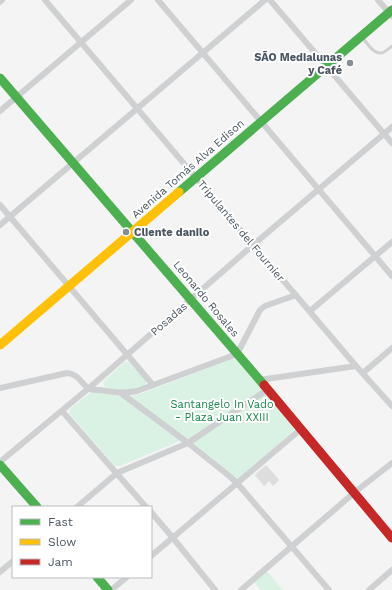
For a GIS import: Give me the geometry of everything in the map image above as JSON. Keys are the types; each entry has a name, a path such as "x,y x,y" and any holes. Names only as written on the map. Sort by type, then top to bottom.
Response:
{"street":[{"name":"Tripulantes del Fournier","path":"45,0 356,366 392,406"},
{"path":"0,111 131,0"},
{"path":"158,0 392,276"},
{"path":"0,225 265,0"},
{"path":"270,0 392,143"},
{"path":"378,0 391,13"},
{"name":"Avenida Tomás Alva Edison","path":"2,340 69,286 361,36 391,13"},
{"name":"Leonardo Rosales","path":"0,78 355,492 392,538"},
{"name":"Posadas","path":"0,462 89,388 253,245 392,127"},
{"path":"0,204 153,385"},
{"path":"310,311 392,242"},
{"path":"0,388 67,373 73,374 89,388 121,393 137,391 236,354 260,310 265,306 296,295"},
{"path":"363,373 392,348"},
{"path":"259,380 356,366"},
{"path":"78,506 117,473 188,443 268,390"},
{"path":"121,393 188,443 237,483 329,590"},
{"path":"62,411 145,506"},
{"path":"152,555 300,429"},
{"path":"241,590 355,492 392,463"},
{"path":"0,465 36,506"},
{"path":"152,513 215,590"},
{"path":"0,572 12,562"},
{"path":"369,590 392,570"},
{"path":"98,578 108,590"},
{"path":"111,590 126,578"}],"lane":[{"path":"361,36 375,52 383,53 392,46"}],"green space":[{"name":"Santangelo In Vado - Plaza Juan XXIII","path":"232,359 237,360 295,428 238,479 187,438 120,466 115,466 69,413 70,409 91,392 120,396 140,394"},
{"path":"125,362 130,363 146,381 146,384 131,390 114,390 104,386 103,383 105,380"},
{"path":"265,569 283,590 261,590 252,580"}],"building":[{"path":"266,465 279,480 273,486 269,481 264,486 255,475"}],"traffic: fast":[{"path":"179,192 392,10"},
{"path":"0,78 264,385"},
{"path":"0,465 36,506"},
{"path":"98,578 108,590"}],"traffic: slow":[{"path":"0,345 179,192"}],"traffic: jam":[{"path":"264,385 392,538"}],"place":[{"name":"SÃO Medialunas y Café","path":"350,63"},
{"name":"Cliente danilo","path":"126,232"}]}
